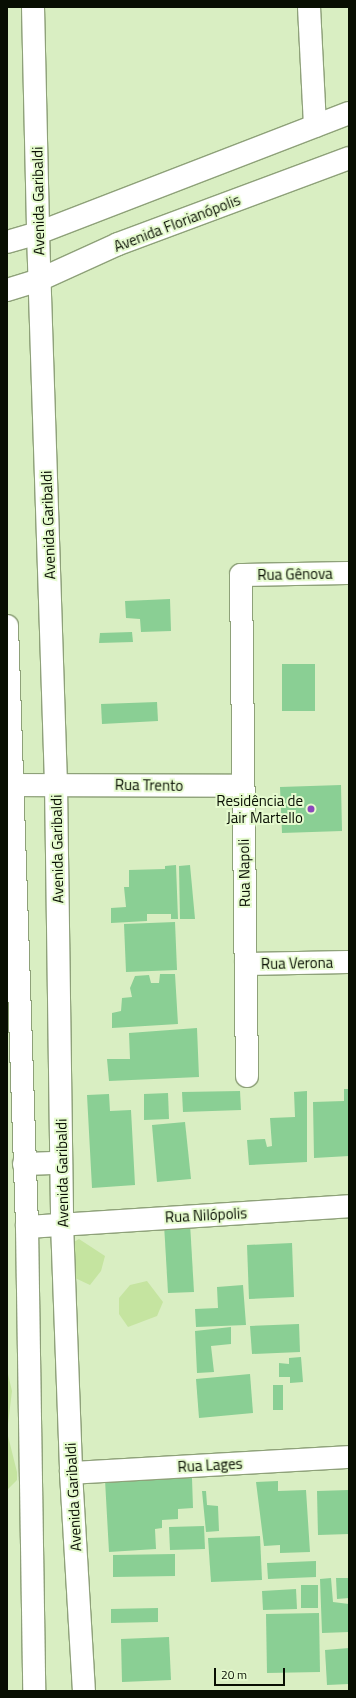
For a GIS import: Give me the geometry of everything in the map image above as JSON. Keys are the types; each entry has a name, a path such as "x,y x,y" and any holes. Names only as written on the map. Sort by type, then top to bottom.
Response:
{"street":[{"name":"Avenida Garibaldi","path":"33,7 39,280 56,783 62,1223 71,1472 84,1691"},
{"path":"309,7 315,126"},
{"path":"7,242 38,233 349,113"},
{"name":"Avenida Florianópolis","path":"7,290 39,280 118,244 349,158"},
{"name":"Rua Gênova","path":"240,575 349,573"},
{"name":"Rua Napoli","path":"240,575 247,1076"},
{"path":"7,626 11,784 27,1227 34,1691"},
{"name":"Rua Trento","path":"11,784 56,783 242,786"},
{"name":"Rua Verona","path":"246,964 349,962"},
{"path":"24,1164 62,1163"},
{"name":"Rua Nilópolis","path":"27,1227 62,1223 349,1206"},
{"name":"Rua Lages","path":"71,1472 349,1457"}],"green space":[{"path":"79,1239 105,1256 101,1271 90,1285 75,1278 65,1247"},
{"path":"147,1281 163,1302 157,1316 128,1327 119,1314 119,1298 130,1285"},
{"path":"7,1370 12,1391 7,1432"},
{"path":"7,1432 17,1472 17,1480 7,1490"}],"building":[{"path":"170,599 171,631 141,632 140,619 126,618 125,601"},
{"path":"132,632 133,642 99,643 100,633"},
{"path":"282,664 315,664 315,711 282,711"},
{"path":"157,702 158,721 102,724 101,704"},
{"name":"Residência de Jair Martello","path":"341,785 342,831 282,833 280,787"},
{"path":"176,865 178,919 171,919 171,914 147,914 147,921 111,923 111,908 126,907 124,887 129,887 129,870 165,869 165,866"},
{"path":"190,865 195,919 180,919 179,866"},
{"path":"175,922 177,970 126,972 124,924"},
{"path":"160,974 175,974 178,1024 112,1028 112,1013 121,1011 122,998 132,997 130,988 135,976 149,975 151,983 159,983"},
{"path":"197,1028 199,1077 109,1081 107,1059 130,1059 129,1033"},
{"path":"344,1089 349,1089 349,1156 314,1158 313,1102 344,1101"},
{"path":"240,1091 241,1110 183,1112 182,1092"},
{"path":"307,1091 307,1162 249,1165 247,1140 265,1139 267,1147 272,1146 270,1118 295,1117 294,1092"},
{"path":"168,1093 169,1119 144,1120 144,1094"},
{"path":"109,1094 110,1111 131,1110 135,1185 92,1188 87,1095"},
{"path":"185,1122 191,1179 157,1182 152,1125"},
{"path":"190,1223 194,1292 168,1293 164,1224"},
{"path":"292,1243 294,1297 249,1299 247,1245"},
{"path":"243,1285 246,1325 196,1327 195,1309 218,1308 217,1287"},
{"path":"299,1324 300,1352 252,1354 250,1326"},
{"path":"231,1327 231,1344 211,1346 214,1372 197,1373 195,1331"},
{"path":"301,1357 303,1382 290,1383 290,1377 279,1377 279,1363 289,1364 289,1358"},
{"path":"250,1374 253,1413 199,1418 196,1379"},
{"path":"273,1385 283,1385 283,1410 273,1410"},
{"path":"192,1478 193,1508 178,1509 178,1519 162,1520 162,1528 155,1529 156,1549 109,1552 105,1480"},
{"path":"278,1481 278,1491 306,1490 310,1552 280,1553 280,1545 264,1546 256,1482"},
{"path":"349,1490 349,1534 318,1535 317,1491"},
{"path":"202,1491 206,1491 207,1505 218,1506 219,1531 206,1532"},
{"path":"204,1526 205,1549 170,1550 169,1527"},
{"path":"260,1536 262,1580 211,1582 208,1538"},
{"path":"175,1554 175,1576 113,1577 113,1555"},
{"path":"316,1561 316,1577 268,1579 267,1563"},
{"path":"331,1578 333,1602 349,1604 349,1632 322,1633 320,1579"},
{"path":"336,1578 349,1578 349,1598 337,1599"},
{"path":"301,1585 318,1585 318,1608 301,1608"},
{"path":"296,1589 297,1609 263,1610 262,1591"},
{"path":"158,1608 158,1622 111,1623 111,1609"},
{"path":"319,1613 320,1672 267,1673 266,1614"},
{"path":"169,1637 171,1680 122,1682 121,1639"},
{"path":"349,1648 349,1684 327,1685 325,1650"}],"place":[{"name":"Residência de Jair Martello","path":"311,809"}]}
